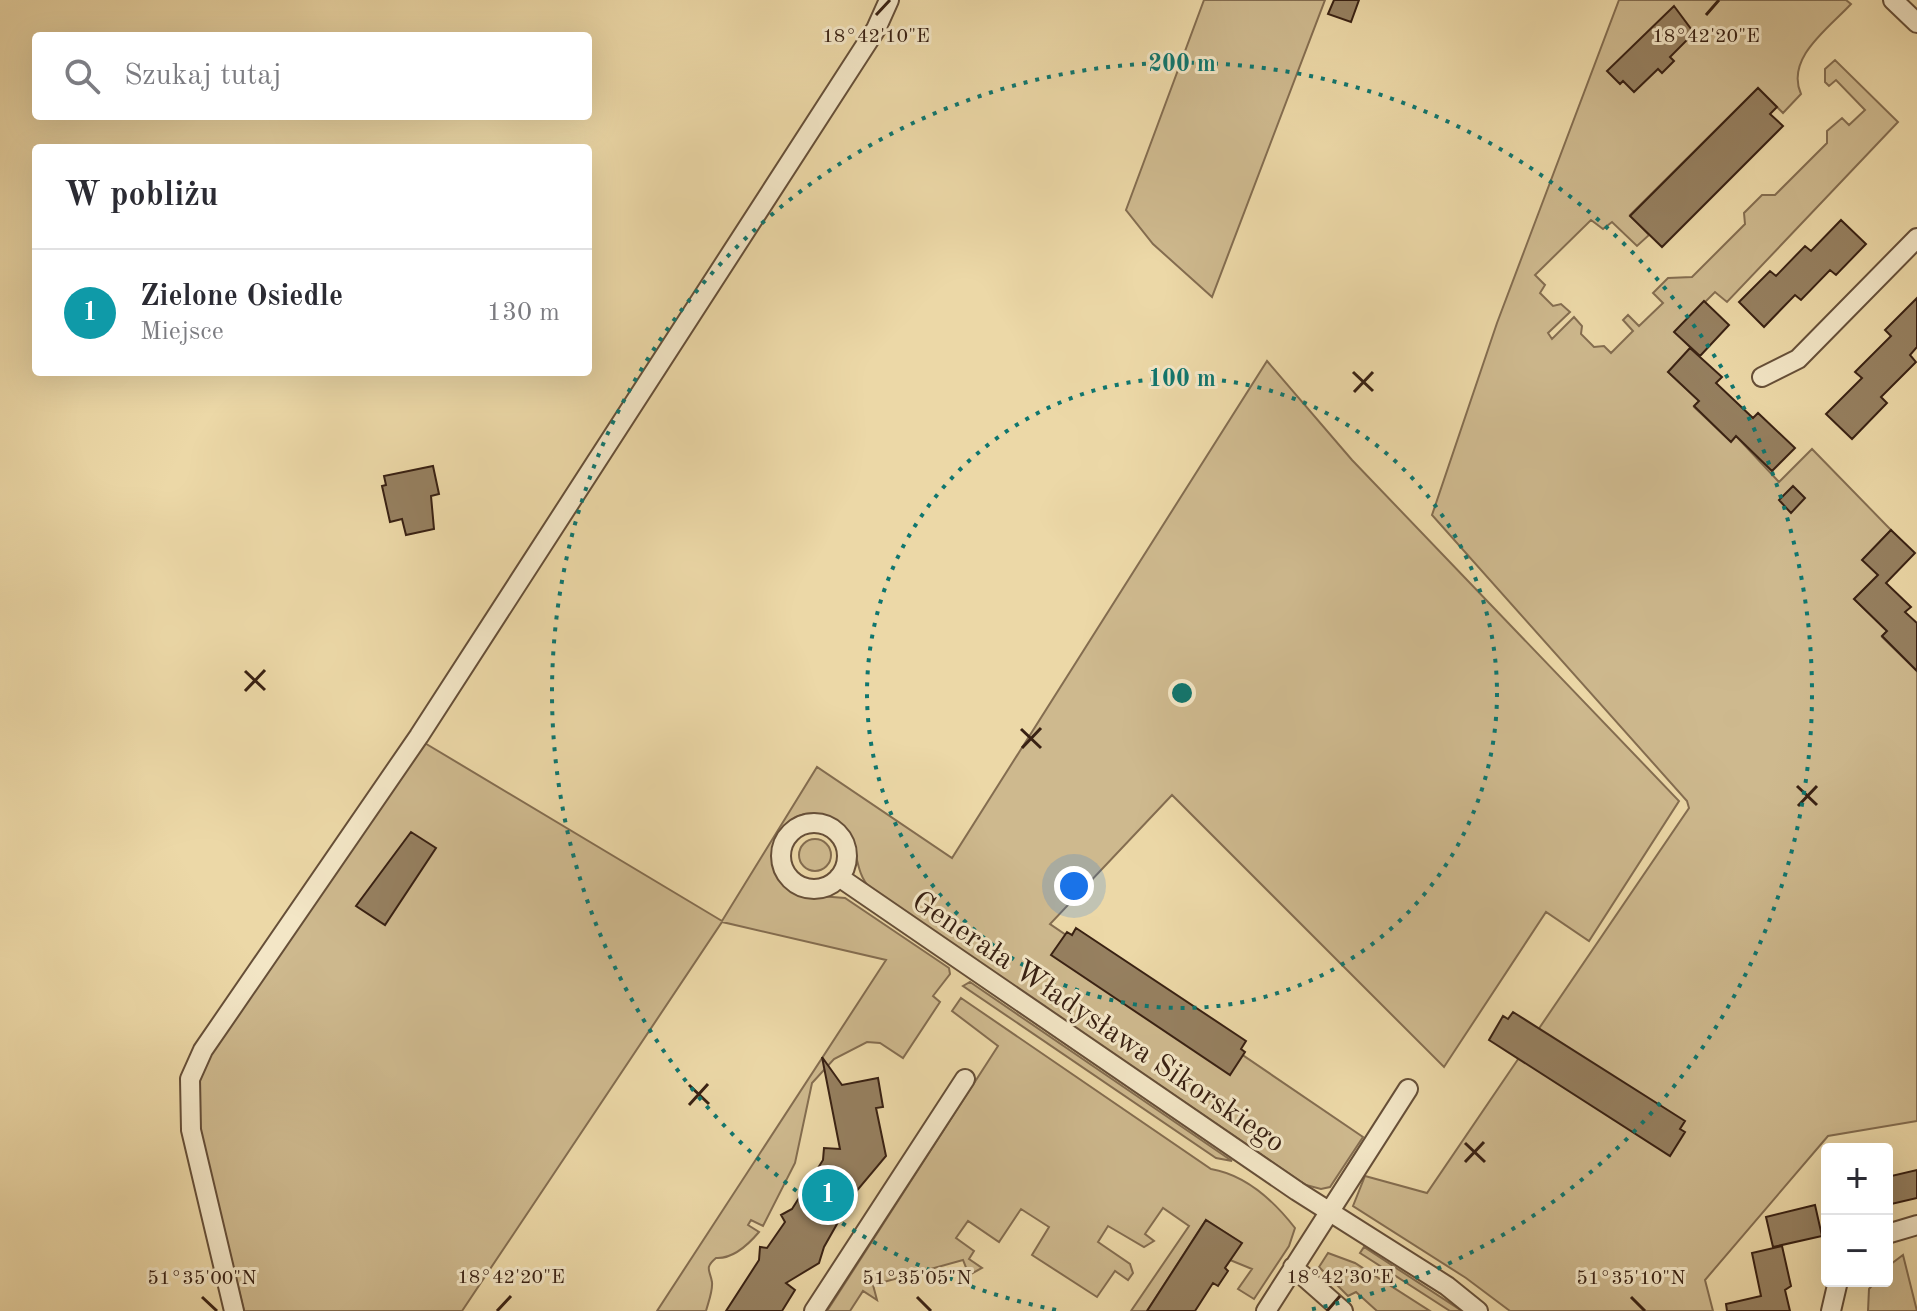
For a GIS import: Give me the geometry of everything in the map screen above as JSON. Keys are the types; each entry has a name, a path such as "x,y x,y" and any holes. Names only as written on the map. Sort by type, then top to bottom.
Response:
{"street":[{"path":"234,1311 191,1130 190,1079 203,1050 419,736 876,29 889,0"},
{"path":"1893,0 1917,23"},
{"path":"1762,377 1798,359 1917,238"},
{"name":"Generała Władysława Sikorskiego","path":"839,877 1327,1211 1447,1286 1478,1311"},
{"path":"814,1311 965,1079"},
{"path":"1266,1311 1327,1211 1408,1089"},
{"path":"1893,1232 1917,1225"},
{"path":"1293,1267 1343,1311"},
{"path":"1831,1311 1837,1287"}],"shaded area":[{"path":"1204,0 1325,0 1212,297 1153,244 1126,210"},
{"path":"1619,0 1846,0 1851,4 1804,56 1799,68 1801,94 1783,113 1758,88 1630,215 1649,235 1637,246 1612,222 1603,229 1591,220 1535,275 1545,285 1540,293 1553,306 1561,304 1570,312 1548,333 1552,339 1574,317 1582,326 1581,334 1594,347 1604,346 1611,353 1633,331 1623,320 1628,315 1639,326 1663,303 1653,293 1668,278 1692,277 1745,224 1744,213 1762,195 1775,195 1827,143 1827,131 1842,118 1849,125 1865,110 1836,80 1829,86 1825,82 1825,69 1835,60 1898,122 1727,302 1715,292 1675,332 1691,348 1668,372 1699,401 1694,407 1730,441 1736,436 1779,482 1812,449 1891,530 1863,560 1878,575 1854,599 1887,631 1882,637 1917,671 1917,1121 1828,1136 1705,1280 1713,1311 1510,1311 1466,1278 1353,1206 1365,1176 1427,1193 1689,808 1687,801 1432,515 1497,323"},
{"path":"1267,361 1352,460 1679,801 1589,941 1546,912 1444,1067 1172,795 1050,924 1363,1137 1330,1187 1321,1189 1306,1185 870,888 860,871 848,832 842,825 817,814 803,814 783,828 777,840 777,868 783,882 807,895 845,898 949,968 950,974 933,996 940,1002 903,1058 880,1043 867,1042 834,1059 812,1083 795,1163 763,1226 751,1220 748,1225 759,1232 740,1250 716,1258 710,1264 712,1286 706,1311 657,1311 886,960 722,922 462,1311 244,1311 198,1122 200,1076 217,1042 423,742 722,921 817,767 952,858"},
{"path":"815,839 826,844 831,855 826,866 815,871 804,866 799,855 804,844"},
{"path":"970,982 1232,1161 1216,1158 963,986"},
{"path":"961,998 1211,1169 1247,1183 1278,1208 1295,1228 1289,1246 1254,1299 1238,1289 1252,1269 1230,1260 1241,1243 1206,1220 1147,1311 1131,1311 1189,1226 1163,1208 1145,1234 1154,1241 1144,1247 1108,1226 1098,1242 1130,1264 1133,1273 1128,1280 1115,1271 1097,1297 1032,1255 1049,1227 1021,1209 999,1242 968,1221 956,1238 974,1251 969,1259 982,1268 969,1275 963,1260 873,1285 877,1300 863,1291 850,1311 827,1311 998,1046 952,1011"},
{"path":"1364,1247 1462,1311 1450,1311 1360,1253"},
{"path":"1328,1253 1355,1263 1430,1311 1377,1311 1356,1292 1348,1296 1319,1267"},
{"path":"1903,1255 1917,1311 1868,1311 1871,1287 1893,1287 1893,1262"}],"building":[{"path":"1334,0 1359,0 1351,22 1328,14"},
{"path":"1674,6 1694,33 1670,57 1674,61 1662,73 1658,69 1634,92 1623,81 1620,84 1607,71"},
{"path":"1758,88 1777,107 1770,114 1783,126 1662,247 1630,216"},
{"path":"1841,220 1866,244 1836,275 1830,270 1801,300 1795,295 1764,327 1739,302 1770,271 1776,276 1805,246 1811,251"},
{"path":"1917,298 1917,347 1910,355 1916,362 1881,397 1887,403 1852,439 1826,414 1862,378 1855,372 1891,336 1885,330"},
{"path":"1704,301 1729,325 1700,356 1674,332"},
{"path":"1690,348 1722,377 1716,383 1753,418 1758,413 1795,448 1772,471 1736,436 1731,442 1694,406 1699,401 1668,372"},
{"path":"433,466 439,494 431,496 434,529 406,535 402,519 390,522 382,486 386,485 384,476"},
{"path":"1793,486 1805,498 1791,513 1779,500"},
{"path":"1891,530 1915,553 1886,583 1911,607 1905,612 1917,623 1917,671 1882,636 1887,631 1854,599 1878,575 1862,560"},
{"path":"411,832 436,848 385,925 356,906"},
{"path":"1076,928 1246,1041 1241,1049 1245,1052 1230,1075 1051,955 1067,932 1072,935"},
{"path":"1513,1012 1685,1121 1680,1129 1685,1132 1670,1156 1489,1040 1503,1016 1508,1019"},
{"path":"822,1057 842,1085 878,1078 883,1107 876,1108 886,1156 854,1194 824,1247 819,1263 786,1283 795,1290 782,1311 726,1311 759,1260 760,1247 767,1248 785,1222 781,1215 792,1209 823,1160 824,1148 840,1149"},
{"path":"1917,1170 1917,1198 1893,1204 1893,1176"},
{"path":"1815,1205 1821,1236 1773,1247 1766,1217"},
{"path":"1206,1220 1242,1243 1225,1268 1228,1271 1218,1286 1213,1283 1195,1311 1147,1311"},
{"path":"1782,1246 1791,1286 1785,1290 1790,1311 1727,1311 1726,1304 1761,1296 1752,1253"}],"place":[{"name":"Zielone Osiedle","path":"828,1195"}]}
